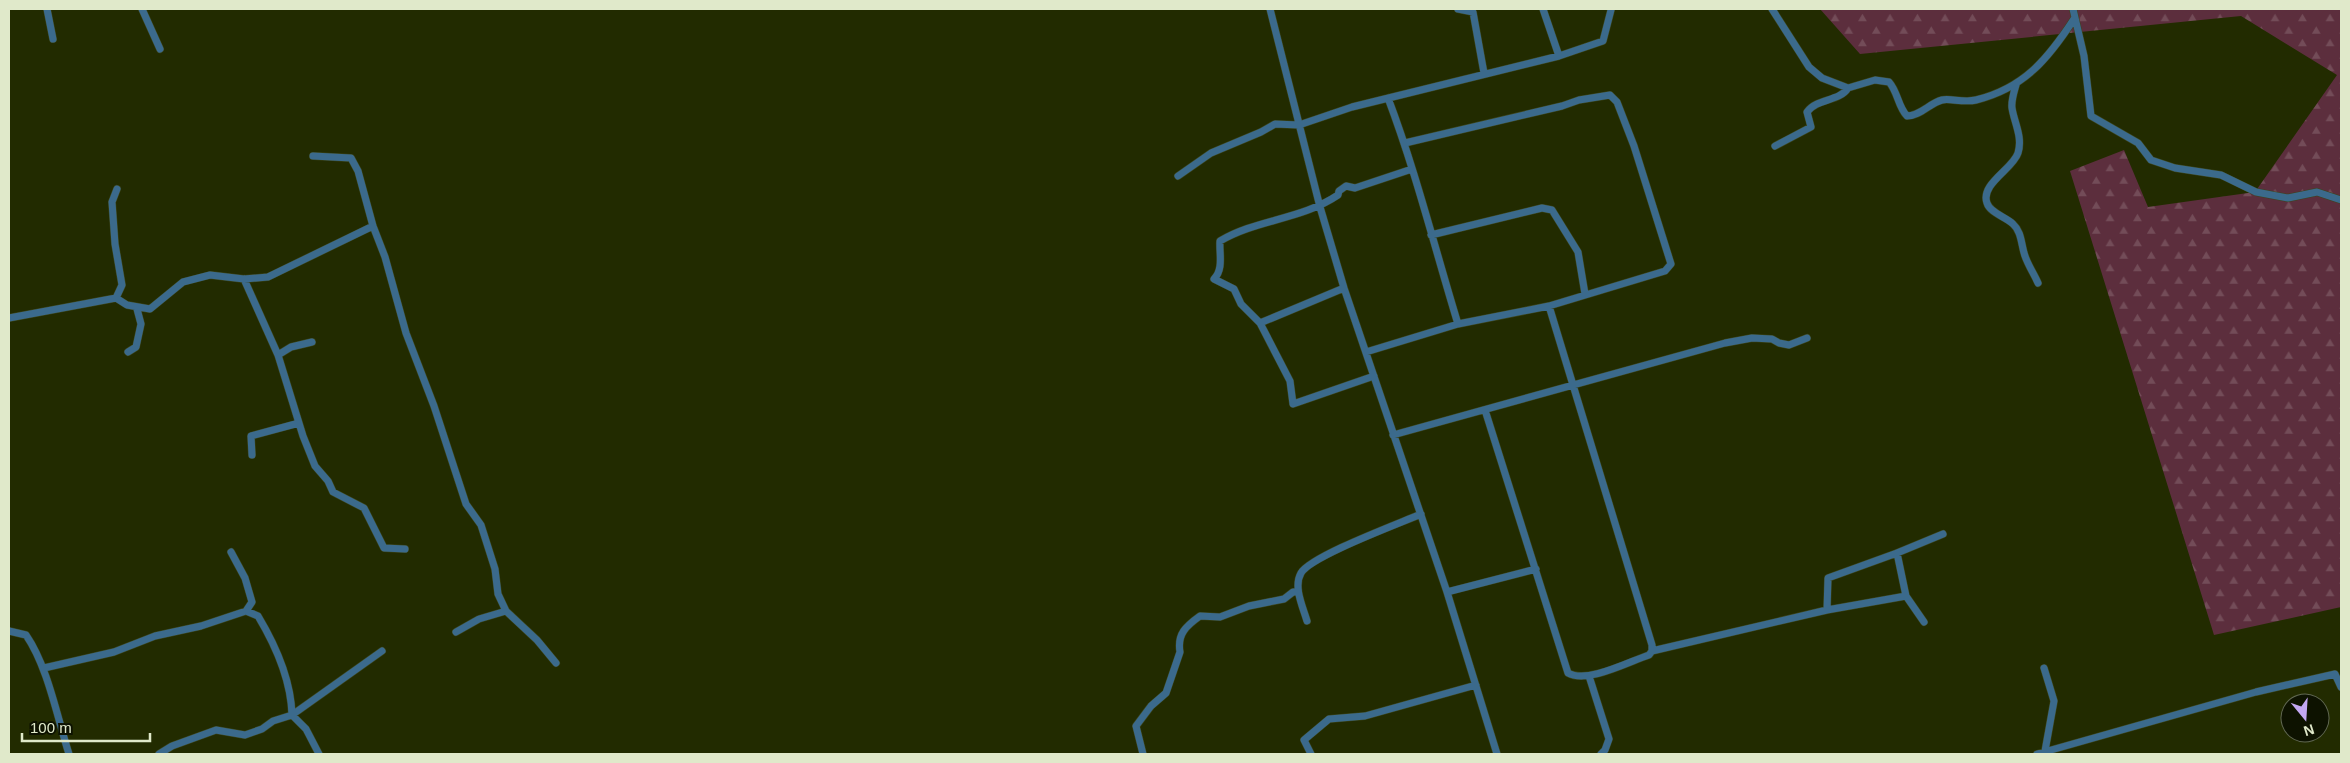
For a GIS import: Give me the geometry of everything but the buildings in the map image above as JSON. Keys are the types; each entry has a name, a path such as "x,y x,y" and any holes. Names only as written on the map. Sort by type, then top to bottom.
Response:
{"street":[{"path":"47,9 53,39"},
{"path":"142,9 160,49"},
{"path":"1270,9 1292,86 1299,125 1320,207 1344,288 1448,592 1497,754"},
{"path":"1458,9 1473,12 1484,73"},
{"path":"1543,9 1559,56"},
{"path":"1772,9 1809,67 1822,78 1848,88 1875,80 1889,82 1895,88 1907,116 1915,114 1942,100 1962,102 1975,100 2016,85 2053,50 2074,19"},
{"path":"2073,9 2084,56 2091,116 2138,143 2152,160 2175,168 2221,176 2256,192 2288,198 2317,192 2341,200"},
{"path":"1178,176 1211,153 1276,124 1299,125 1352,107 1559,56 1602,41 1611,10"},
{"path":"2016,85 2012,107 2018,125 2018,152 2011,165 1993,182 1986,198 1987,204 1993,211 2014,224 2021,236 2024,255 2038,283"},
{"path":"1775,146 1811,127 1808,112 1812,106 1844,94 1848,88"},
{"path":"1366,352 1458,324 1549,306 1665,271 1671,264 1634,146 1617,102 1610,95 1579,100 1562,106 1405,143"},
{"path":"1388,98 1405,143 1430,235 1458,324"},
{"path":"313,156 351,158 358,171 406,333 434,406 466,504 481,525 495,569 498,594 506,611 537,640 556,663"},
{"path":"1374,376 1292,404 1290,381 1260,324 1241,304 1234,289 1214,279 1218,275 1221,265 1220,241 1234,233 1320,207 1338,195 1339,191 1346,186 1355,188 1412,168"},
{"path":"116,298 122,284 115,244 112,202 117,189"},
{"path":"1430,235 1542,208 1552,210 1578,252 1585,294"},
{"path":"9,318 116,298 126,305 137,309 150,309 183,282 210,276 244,279 268,277 373,226"},
{"path":"244,279 278,355 299,423 315,466 328,481 333,492 364,508 384,548 405,548"},
{"path":"1260,324 1344,288"},
{"path":"1549,306 1652,645 1652,651"},
{"path":"128,352 136,347 138,339 141,324 137,309"},
{"path":"1393,435 1725,343 1752,338 1772,339 1789,345 1807,338"},
{"path":"278,355 291,347 312,342"},
{"path":"1485,410 1568,673 1576,678 1589,676 1649,655 1652,651 1827,610 1906,596"},
{"path":"252,454 251,436 299,423"},
{"path":"1307,621 1298,592 1298,581 1302,572 1327,554 1420,514"},
{"path":"1827,610 1828,578 1943,534"},
{"path":"231,552 245,578 252,602 246,612"},
{"path":"1897,553 1906,596 1924,622"},
{"path":"1448,592 1536,569"},
{"path":"1143,754 1136,726 1151,706 1166,693 1180,652 1179,646 1184,627 1200,616 1220,618 1249,606 1284,599 1293,592 1298,592"},
{"path":"456,632 479,619 506,611"},
{"path":"44,668 114,652 155,636 201,626 246,612 258,616 282,661 292,697 292,715 306,729 320,754"},
{"path":"9,630 26,635 36,650 44,668 68,754"},
{"path":"159,754 172,746 216,730 245,735 262,729 273,721 292,715 382,651"},
{"path":"2044,668 2054,701 2041,753 2256,692 2335,674 2341,687"},
{"path":"1589,676 1609,739 1605,750 1600,754"},
{"path":"1312,754 1304,740 1329,719 1365,716 1476,685"}],"green space":[{"path":"1820,9 2341,9 2341,607 2214,635 2070,171 2124,150 2148,207 2255,192 2337,75 2241,16 1860,54"}]}
